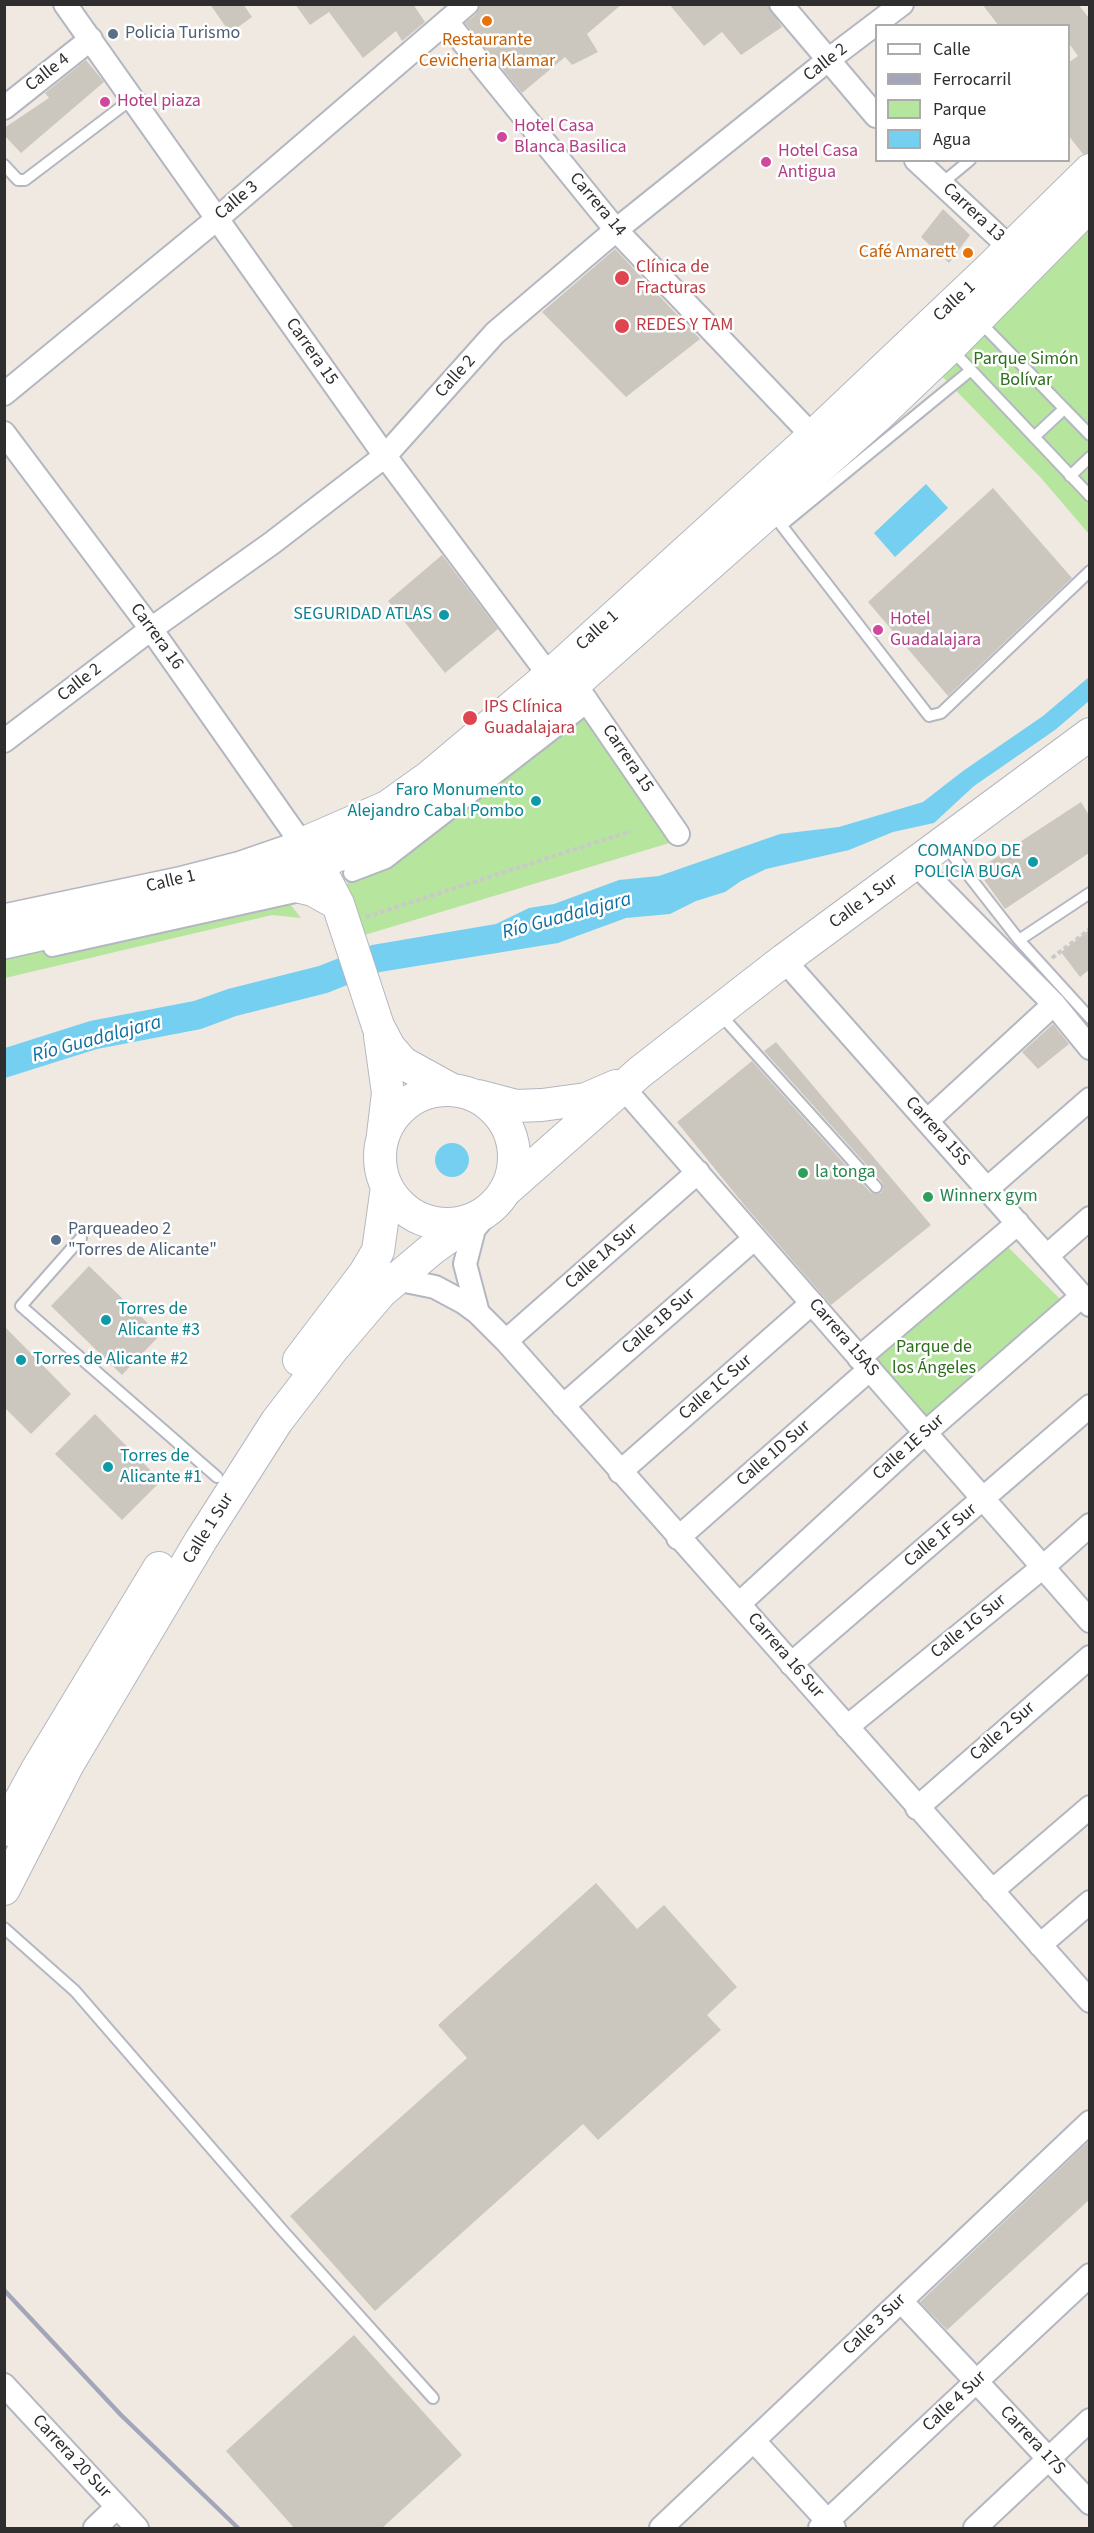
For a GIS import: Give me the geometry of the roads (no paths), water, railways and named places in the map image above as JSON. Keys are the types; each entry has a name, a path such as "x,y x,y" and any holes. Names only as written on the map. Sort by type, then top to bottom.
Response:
{"main road":[{"name":"Calle 1","path":"329,888 377,839 396,829 459,783 777,518 822,446 950,347 978,320 1020,257 1089,170"},
{"name":"Calle 1","path":"329,888 387,807 429,777 569,689 1020,257 1089,205"},
{"name":"Calle 1 Sur","path":"4,1889 68,1764 201,1540 270,1431 334,1347 381,1292 432,1249 491,1206 627,1081 784,960 944,844 1089,734"},
{"path":"274,881 329,888 342,876 352,857 377,839"},
{"path":"329,888 378,1026 389,1047 403,1063 491,1106 504,1122 512,1139 514,1156 512,1174 491,1206 460,1223 438,1224 417,1217 399,1204 387,1187 380,1161 387,1093 378,1026"},
{"name":"Calle 1 Sur","path":"463,1093 516,1106 542,1105 586,1099 627,1081"},
{"path":"382,1145 384,1134 397,1113 412,1100 434,1091 463,1093"},
{"name":"Calle 1 Sur","path":"4,1830 38,1768 194,1511 378,1251 387,1187"}],"street":[{"name":"Carrera 15","path":"65,4 385,456 569,689 678,834"},
{"name":"Calle 3","path":"4,394 218,218 467,4"},
{"path":"781,4 875,115"},
{"name":"Calle 2","path":"876,24 902,4"},
{"name":"Carrera 14","path":"447,22 616,230 822,446"},
{"name":"Calle 2","path":"4,741 151,628 280,537 385,456 495,333 616,230 875,24"},
{"name":"Calle 4","path":"4,108 91,39"},
{"name":"Carrera 13","path":"918,162 1020,257"},
{"name":"Carrera 16","path":"4,433 151,628 329,888"},
{"path":"352,873 386,860 569,689"},
{"path":"916,864 1054,1004 1089,1048"},
{"name":"Calle 1","path":"4,918 241,865 329,888"},
{"name":"Calle 1","path":"4,945 241,892 274,881"},
{"path":"4,958 329,888"},
{"name":"Carrera 15S","path":"784,960 1086,1300"},
{"path":"927,1121 1054,1004"},
{"name":"Carrera 15AS","path":"627,1081 698,1172 1089,1621"},
{"path":"987,1189 1089,1099"},
{"name":"Calle 1A Sur","path":"506,1341 698,1172"},
{"path":"478,1313 465,1264 474,1229 491,1206"},
{"path":"1047,1256 1089,1218"},
{"path":"865,1364 1018,1223"},
{"name":"Calle 1B Sur","path":"563,1406 755,1238"},
{"path":"378,1251 378,1262 396,1279"},
{"name":"Carrera 16 Sur","path":"396,1279 435,1287 463,1302 478,1313 506,1341 1089,2001"},
{"name":"Calle 1E Sur","path":"739,1604 925,1433 1086,1300"},
{"name":"Calle 1C Sur","path":"620,1472 812,1303"},
{"name":"Calle 1D Sur","path":"678,1538 865,1364"},
{"name":"Calle 1F Sur","path":"791,1664 984,1500 1089,1406"},
{"name":"Calle 1G Sur","path":"847,1727 1042,1567 1089,1525"},
{"name":"Calle 2 Sur","path":"918,1808 1089,1657"},
{"path":"992,1891 1089,1807"},
{"path":"1040,1945 1089,1902"},
{"name":"Calle 3 Sur","path":"661,2529 1089,2122"},
{"name":"Calle 4 Sur","path":"827,2526 1089,2275"},
{"name":"Carrera 17S","path":"901,2301 1089,2503"},
{"name":"Carrera 20 Sur","path":"4,2385 137,2529"},
{"path":"975,2529 1089,2420"},
{"path":"754,2440 827,2526"},
{"path":"95,2529 117,2507"}],"lane":[{"path":"4,165 18,180 25,180 133,98"},
{"path":"941,184 968,162"},
{"path":"978,320 1089,435"},
{"path":"950,347 1089,496"},
{"path":"971,370 777,518 929,716 940,713 1089,572"},
{"path":"1034,437 1064,409"},
{"path":"1070,476 1089,457"},
{"path":"944,844 1019,940 1089,1018"},
{"path":"1019,940 1089,893"},
{"path":"718,1012 876,1187"},
{"path":"81,1238 21,1306 217,1478"},
{"path":"4,1928 75,1991 275,2222 433,2398"}],"water":[{"path":"926,484 948,508 895,557 874,533"},
{"name":"Río Guadalajara","path":"1089,677 1089,701 1055,730 974,786 934,823 893,832 849,850 766,869 725,892 696,901 670,914 626,918 558,943 380,972 327,993 236,1016 201,1029 97,1049 5,1078 5,1048 90,1021 194,1001 228,989 319,966 372,945 496,924 529,908 554,904 619,880 659,876 780,834 839,827 923,802 963,771 1043,716"},
{"path":"452,1143 464,1148 469,1160 464,1172 452,1177 440,1172 435,1160 440,1148"}],"railway":[{"path":"4,2290 121,2415 238,2528"}],"place":[{"name":"Restaurante Cevicheria Klamar","path":"487,21"},
{"name":"Policia Turismo","path":"113,34"},
{"name":"Hotel piaza","path":"105,102"},
{"name":"Hotel Casa Blanca Basilica","path":"502,137"},
{"name":"Hotel Casa Antigua","path":"766,162"},
{"name":"Café Amarett","path":"968,253"},
{"name":"Clínica de Fracturas","path":"622,278"},
{"name":"REDES Y TAM","path":"622,326"},
{"name":"SEGURIDAD ATLAS","path":"444,615"},
{"name":"Hotel Guadalajara","path":"878,630"},
{"name":"IPS Clínica Guadalajara","path":"470,718"},
{"name":"Faro Monumento Alejandro Cabal Pombo","path":"536,801"},
{"name":"COMANDO DE POLICIA BUGA","path":"1033,862"},
{"name":"la tonga","path":"803,1173"},
{"name":"Winnerx gym","path":"928,1197"},
{"name":"Parqueadeo 2 \"Torres de Alicante\"","path":"56,1240"},
{"name":"Torres de Alicante #3","path":"106,1320"},
{"name":"Torres de Alicante #2","path":"21,1360"},
{"name":"Torres de Alicante #1","path":"108,1467"}],"park label":[{"name":"Parque Simón Bolívar","path":"1026,370"},
{"name":"Parque de los Ángeles","path":"934,1358"}]}
